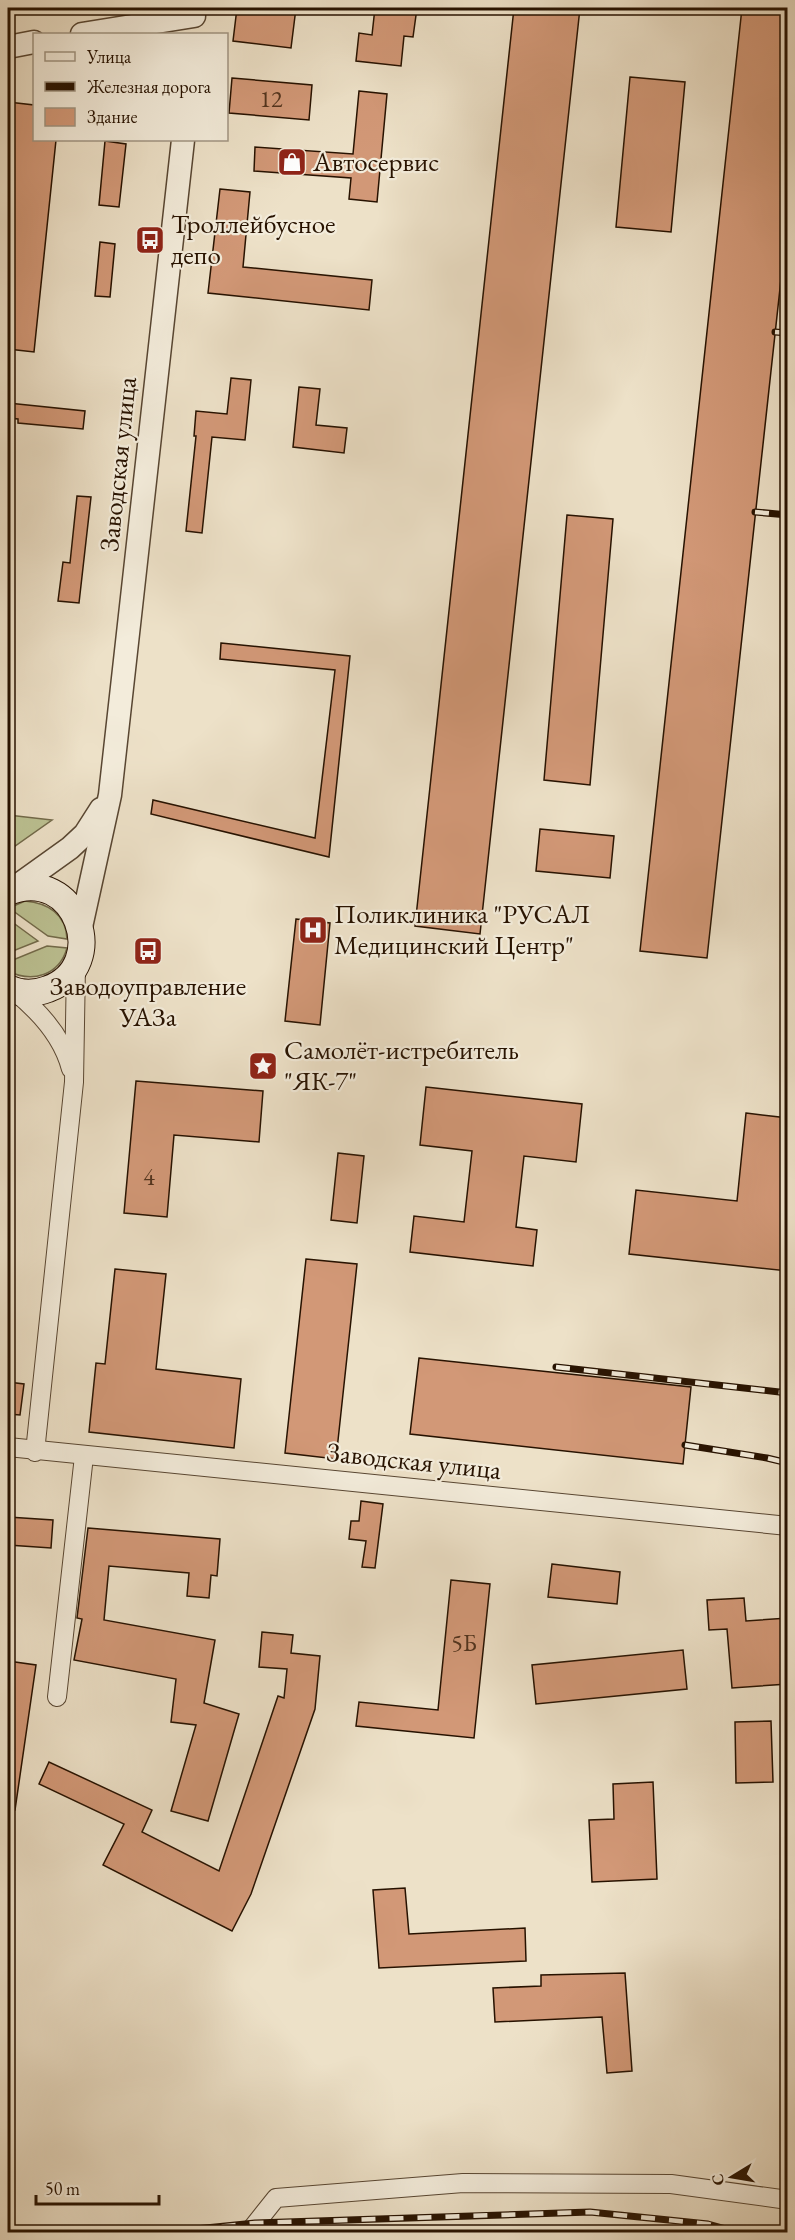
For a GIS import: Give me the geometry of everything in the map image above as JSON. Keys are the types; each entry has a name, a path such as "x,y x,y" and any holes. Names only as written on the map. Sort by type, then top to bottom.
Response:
{"main road":[{"path":"9,892 31,887 45,889 57,895 72,909 81,927 81,947 76,965 67,977 55,987 40,992 25,993 10,989"}],"street":[{"path":"89,33 194,19"},
{"path":"8,47 33,42"},
{"name":"Заводская улица","path":"81,927 110,795 183,141"},
{"path":"9,892 47,866 85,834 110,795"},
{"path":"35,1452 74,1080 76,965"},
{"path":"10,989 31,1004 52,1030 69,1062 74,1080"},
{"name":"Заводская улица","path":"8,1447 35,1452 788,1526"},
{"path":"57,1697 84,1456"},
{"path":"249,2232 276,2198 463,2183 671,2184 788,2199"}],"green space":[{"path":"8,815 52,820 8,851"},
{"path":"25,901 41,904 54,911 63,923 67,939 48,936 9,908"},
{"path":"8,919 38,941 8,953"},
{"path":"47,946 67,948 63,958 51,971 26,976 8,971 8,962"}],"building":[{"path":"237,8 296,8 291,48 233,41"},
{"path":"375,8 417,8 413,37 404,36 401,66 356,61 359,33 372,35"},
{"path":"514,8 580,8 480,934 415,926"},
{"path":"742,8 788,8 788,215 707,958 640,951"},
{"path":"630,77 685,82 671,232 616,227"},
{"path":"232,78 312,85 309,120 229,113"},
{"path":"359,91 387,94 377,202 349,199 351,178 254,171 255,147 353,154"},
{"path":"8,102 33,105 33,141 56,141 34,352 8,349"},
{"path":"105,141 126,144 119,207 99,205"},
{"path":"220,189 250,192 243,267 372,280 369,310 208,293"},
{"path":"100,242 115,244 110,297 95,296"},
{"path":"231,378 251,380 245,440 212,437 202,533 186,531 196,436 194,436 196,411 227,414"},
{"path":"299,387 320,389 316,425 347,428 344,453 293,447"},
{"path":"8,403 85,411 83,429 18,423 18,419 8,418"},
{"path":"77,496 91,497 79,603 58,601 63,562 70,563"},
{"path":"567,515 613,519 590,785 544,780"},
{"path":"221,643 350,656 329,857 151,814 153,800 315,838 335,670 220,659"},
{"path":"540,829 614,836 610,878 536,871"},
{"path":"296,919 330,923 320,1025 285,1021"},
{"path":"136,1081 263,1091 259,1142 174,1135 167,1217 124,1213"},
{"path":"426,1087 582,1104 576,1162 524,1156 516,1227 537,1230 533,1266 410,1252 414,1216 464,1222 472,1151 420,1145"},
{"path":"746,1113 788,1118 788,1271 629,1254 636,1190 737,1201"},
{"path":"338,1153 364,1156 357,1223 331,1220"},
{"path":"306,1259 357,1264 336,1459 285,1453"},
{"path":"115,1269 166,1274 156,1369 241,1379 234,1448 89,1432 96,1363 105,1364"},
{"path":"419,1358 691,1387 683,1464 410,1434"},
{"path":"8,1382 24,1384 20,1415 8,1414"},
{"path":"361,1501 383,1504 375,1568 362,1567 366,1541 349,1539 351,1521 359,1521"},
{"path":"8,1517 53,1520 51,1548 8,1545"},
{"path":"88,1528 220,1539 217,1576 211,1575 209,1598 187,1596 189,1573 109,1566 104,1620 215,1640 204,1703 239,1714 208,1821 171,1811 196,1725 171,1722 176,1679 74,1660 82,1619 77,1618"},
{"path":"552,1564 620,1572 617,1604 548,1597"},
{"path":"451,1580 490,1584 474,1738 356,1726 359,1702 438,1710"},
{"path":"744,1598 746,1621 788,1618 788,1684 732,1688 727,1629 709,1630 707,1600"},
{"path":"262,1632 293,1635 291,1653 320,1656 315,1709 251,1894 232,1931 103,1865 124,1824 39,1784 49,1762 152,1810 142,1832 219,1871 278,1696 284,1698 287,1669 259,1667"},
{"path":"683,1650 687,1689 536,1704 532,1665"},
{"path":"8,1661 36,1665 15,1810 8,1810"},
{"path":"771,1721 773,1782 736,1783 735,1722"},
{"path":"653,1782 657,1879 592,1882 589,1820 614,1819 613,1784"},
{"path":"405,1888 409,1934 525,1928 526,1961 379,1968 373,1890"},
{"path":"625,1973 632,2071 607,2073 602,2017 495,2022 493,1988 541,1986 541,1975"}],"railway":[{"path":"775,332 788,333"},
{"path":"755,512 788,515"},
{"path":"556,1367 788,1393"},
{"path":"685,1445 788,1463"},
{"path":"166,2232 255,2223 590,2212 708,2224 737,2232"}],"place":[{"name":"Автосервис","path":"292,162"},
{"name":"Троллейбусное депо","path":"150,240"},
{"name":"Поликлиника \"РУСАЛ Медицинский Центр\"","path":"313,930"},
{"name":"Заводоуправление УАЗа","path":"148,951"},
{"name":"Самолёт-истребитель \"ЯК-7\"","path":"263,1066"}]}
